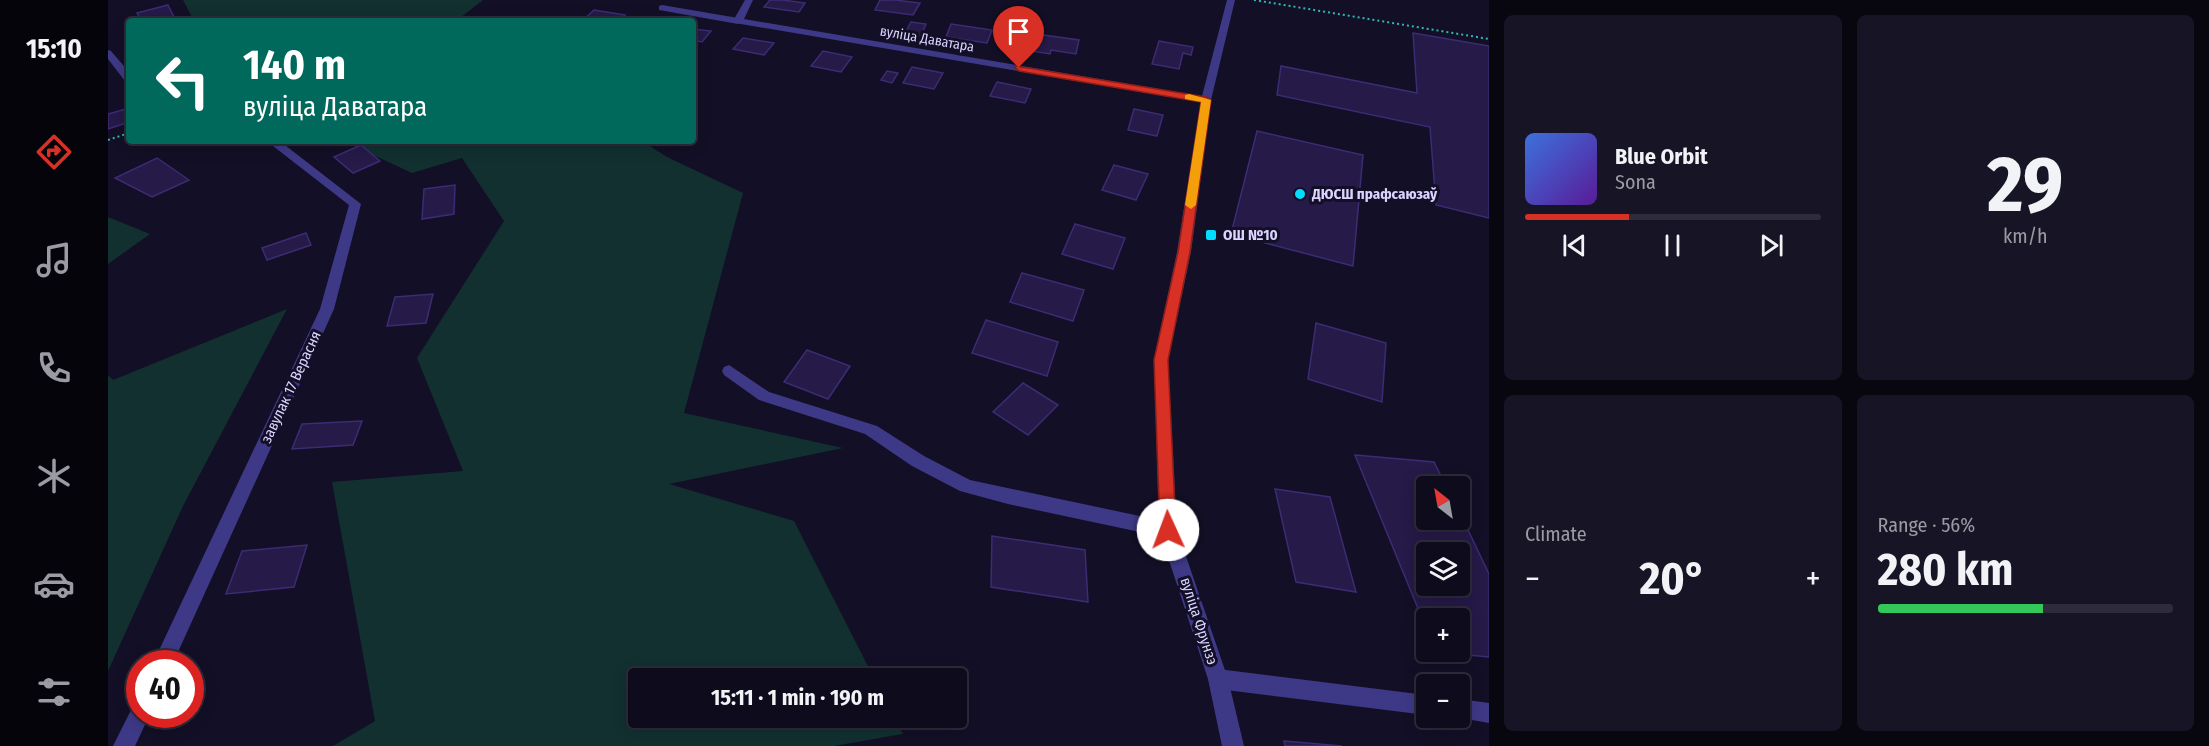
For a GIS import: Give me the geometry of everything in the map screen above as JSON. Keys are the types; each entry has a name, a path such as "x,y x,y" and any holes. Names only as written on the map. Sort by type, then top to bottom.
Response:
{"street":[{"path":"738,21 749,0"},
{"name":"вуліца Фрунзэ","path":"1231,0 1206,100 1184,252 1161,360 1168,530 1218,679 1233,746"},
{"name":"вуліца Даватара","path":"662,8 1206,100"},
{"path":"108,53 126,75"},
{"name":"завулак 17 Верасня","path":"169,650 327,309 356,204 277,144"},
{"path":"729,371 764,396 871,430 918,461 966,486 1168,530"},
{"path":"1218,679 1416,704"},
{"path":"1470,710 1489,713"},
{"path":"124,746 133,728"}],"path":[{"path":"1254,0 1489,39"},
{"path":"108,140 126,134"}],"green space":[{"path":"183,0 483,0 460,18 192,18"},
{"path":"349,144 647,144 667,157 743,193 684,413 843,448 669,484 794,521 869,668 628,668 628,728 900,728 903,734 834,746 333,746 375,721 332,482 463,471 417,358 504,221 462,158 412,173"},
{"path":"108,217 150,234 108,264"},
{"path":"287,309 183,506 108,671 108,375 113,380"}],"building":[{"path":"770,0 805,3 799,12 764,7"},
{"path":"880,0 920,3 913,15 875,10"},
{"path":"168,5 174,17 140,18 137,13"},
{"path":"594,10 625,15 622,18 585,18"},
{"path":"911,22 926,24 921,36 905,33"},
{"path":"951,24 992,30 987,43 946,37"},
{"path":"696,29 711,31 702,42 696,41"},
{"path":"1413,33 1489,46 1489,218 1436,205 1430,127 1277,95 1281,66 1417,93"},
{"path":"1036,34 1079,40 1076,54 1051,50 1050,54 1031,51"},
{"path":"743,38 774,43 764,55 733,49"},
{"path":"1159,41 1193,47 1191,55 1183,53 1179,69 1152,64"},
{"path":"823,51 852,57 841,72 811,66"},
{"path":"912,67 943,73 934,89 903,83"},
{"path":"887,71 898,73 892,83 881,80"},
{"path":"997,82 1031,89 1025,103 990,96"},
{"path":"126,109 126,123 108,129 108,114"},
{"path":"1134,109 1163,115 1157,136 1128,130"},
{"name":"ДЮСШ прафсаюзаў","path":"1257,131 1363,155 1353,266 1231,234"},
{"path":"361,145 380,161 353,173 334,157"},
{"path":"157,158 189,180 152,197 115,178"},
{"path":"1114,165 1148,174 1136,200 1102,190"},
{"path":"455,185 454,214 422,219 424,189"},
{"path":"1075,224 1125,238 1113,269 1062,254"},
{"path":"306,233 311,245 267,260 262,248"},
{"path":"1022,273 1084,290 1073,321 1010,302"},
{"path":"433,294 426,323 387,326 395,297"},
{"path":"986,320 1058,342 1047,376 972,353"},
{"path":"1316,323 1386,343 1382,402 1308,379"},
{"path":"807,350 850,366 828,399 784,382"},
{"path":"1023,383 1058,405 1028,435 993,412"},
{"path":"362,421 353,445 292,449 302,424"},
{"path":"1355,455 1434,462 1441,476 1416,476 1416,530 1468,530 1489,574 1489,657 1470,655 1470,608 1418,608"},
{"path":"1275,489 1330,497 1356,592 1296,582"},
{"path":"992,536 1085,550 1088,602 991,587"},
{"path":"307,545 294,587 226,594 242,551"},
{"path":"1284,741 1342,746 1285,746"}],"slow traffic":[{"path":"1189,97 1206,100 1191,205"}],"place":[{"name":"ДЮСШ прафсаюзаў","path":"1300,194"},
{"name":"ОШ №10","path":"1211,235"}],"route":[{"path":"1019,68 1206,100 1184,252 1161,360 1168,530"}]}
